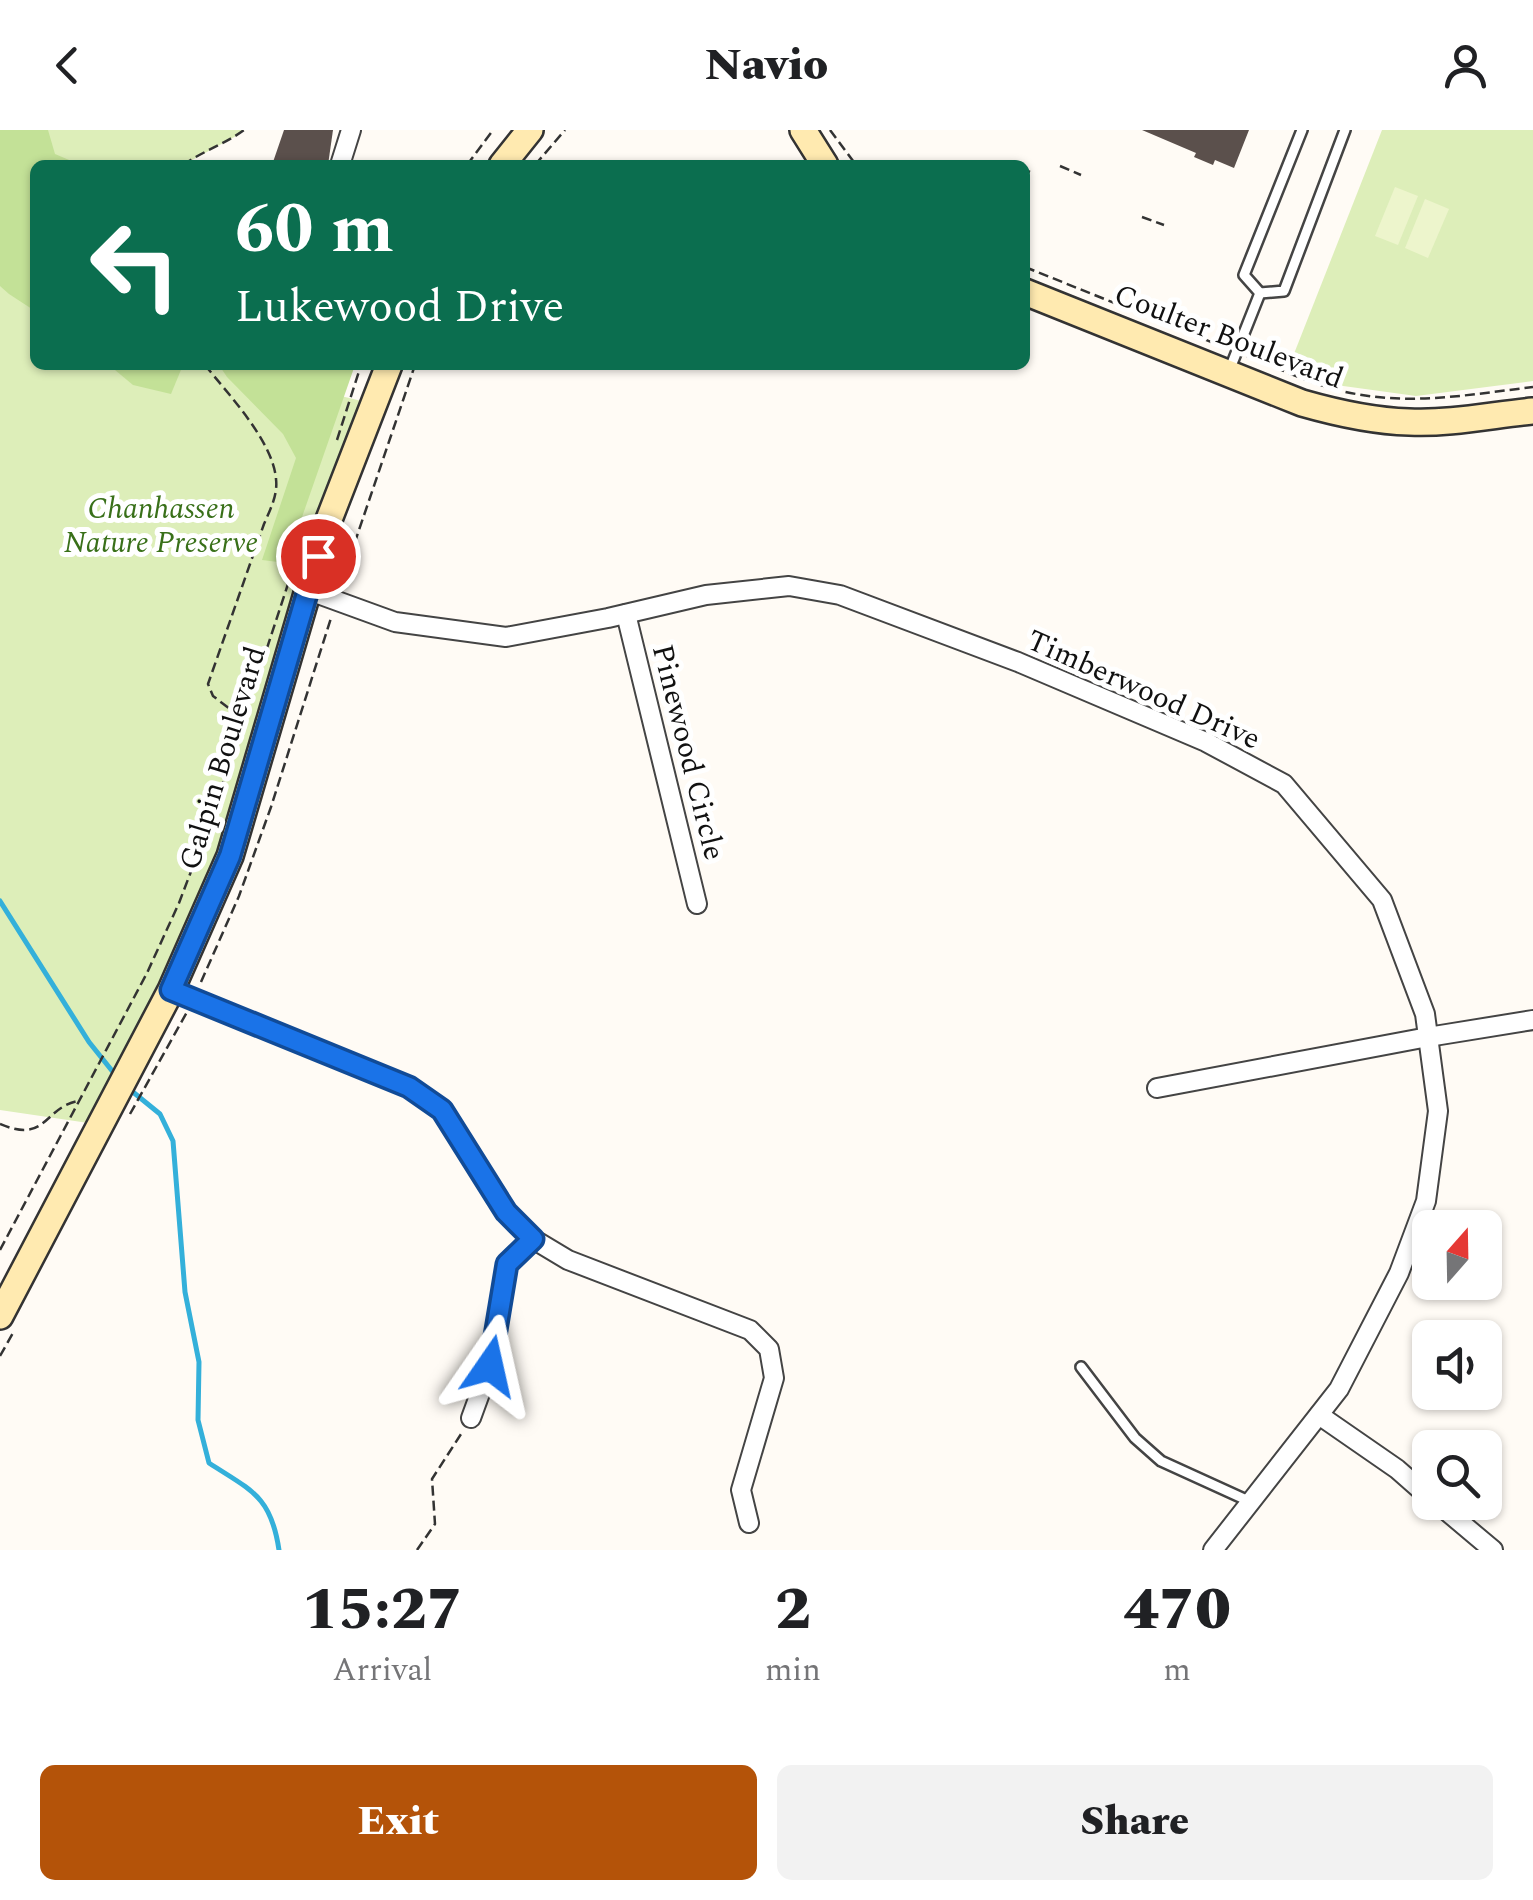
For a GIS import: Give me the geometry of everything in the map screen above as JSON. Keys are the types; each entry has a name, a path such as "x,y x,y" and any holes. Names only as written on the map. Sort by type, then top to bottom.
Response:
{"street":[{"path":"342,160 352,130"},
{"path":"506,160 530,130"},
{"path":"803,130 822,160"},
{"name":"Coulter Boulevard","path":"1030,294 1232,362 1302,403 1328,411 1412,422 1533,411"},
{"name":"Galpin Boulevard","path":"0,1316 171,990 230,856 300,582 328,522 387,370"},
{"name":"Timberwood Drive","path":"300,582 395,622 506,636 626,614 706,594 789,586 840,595 1018,662 1206,742 1284,784 1382,900 1424,1014 1438,1110 1426,1200 1399,1273 1339,1390 1213,1550"},
{"name":"Pinewood Circle","path":"626,614 698,904"},
{"path":"171,990 409,1087 442,1110 506,1212 533,1239 568,1260 750,1330 769,1349 774,1378 741,1490 749,1523"},
{"path":"1157,1088 1533,1020"},
{"path":"472,1418 490,1366 507,1264 533,1239"},
{"path":"1319,1415 1412,1482"},
{"path":"1457,1520 1493,1550"}],"lane":[{"path":"1260,293 1244,275 1302,130"},
{"path":"1260,293 1284,291 1346,130"},
{"path":"1232,362 1260,293"},
{"path":"1081,1367 1135,1438 1161,1462 1251,1502"}],"path":[{"path":"190,160 227,143 244,130"},
{"path":"471,160 493,130"},
{"path":"539,160 565,130"},
{"path":"830,130 852,160"},
{"path":"1060,166 1081,174"},
{"path":"1142,216 1164,225"},
{"path":"1030,269 1232,362 1355,394 1435,398 1533,388"},
{"path":"209,370 252,423 271,458 276,479 274,502 208,684 213,696 230,709 238,732"},
{"path":"333,453 359,370"},
{"path":"0,1250 147,973 179,903 211,819 278,608 300,582"},
{"path":"0,1124 17,1132 33,1129 63,1107 79,1102"},
{"path":"417,1550 436,1524 432,1479 472,1418"}],"green space":[{"name":"Chanhassen Nature Preserve","path":"0,130 242,130 192,160 30,160 30,370 282,370 312,389 374,404 230,856 102,1125 0,1110"},
{"path":"0,130 48,130 55,154 69,160 30,160 30,308 0,286"},
{"path":"1382,130 1533,130 1533,381 1416,396 1336,385 1288,369"},
{"path":"1395,187 1418,196 1398,245 1375,236"},
{"path":"1425,199 1449,209 1428,258 1405,248"},
{"path":"115,370 181,370 171,394 133,385"},
{"path":"222,370 353,370 286,563 262,560 296,458 283,434"}],"building":[{"path":"284,130 333,130 329,160 274,160"},
{"path":"1142,130 1249,130 1234,168 1215,160 1213,165 1194,157 1196,153"}],"waterway":[{"path":"0,901 89,1042 117,1077"},
{"path":"128,1088 160,1114 173,1141 185,1292 199,1362 198,1420 209,1463 248,1489 265,1506 279,1550"}],"route":[{"path":"318,556 230,856 171,990 409,1087 442,1110 506,1212 533,1239 507,1264 490,1366"}]}
